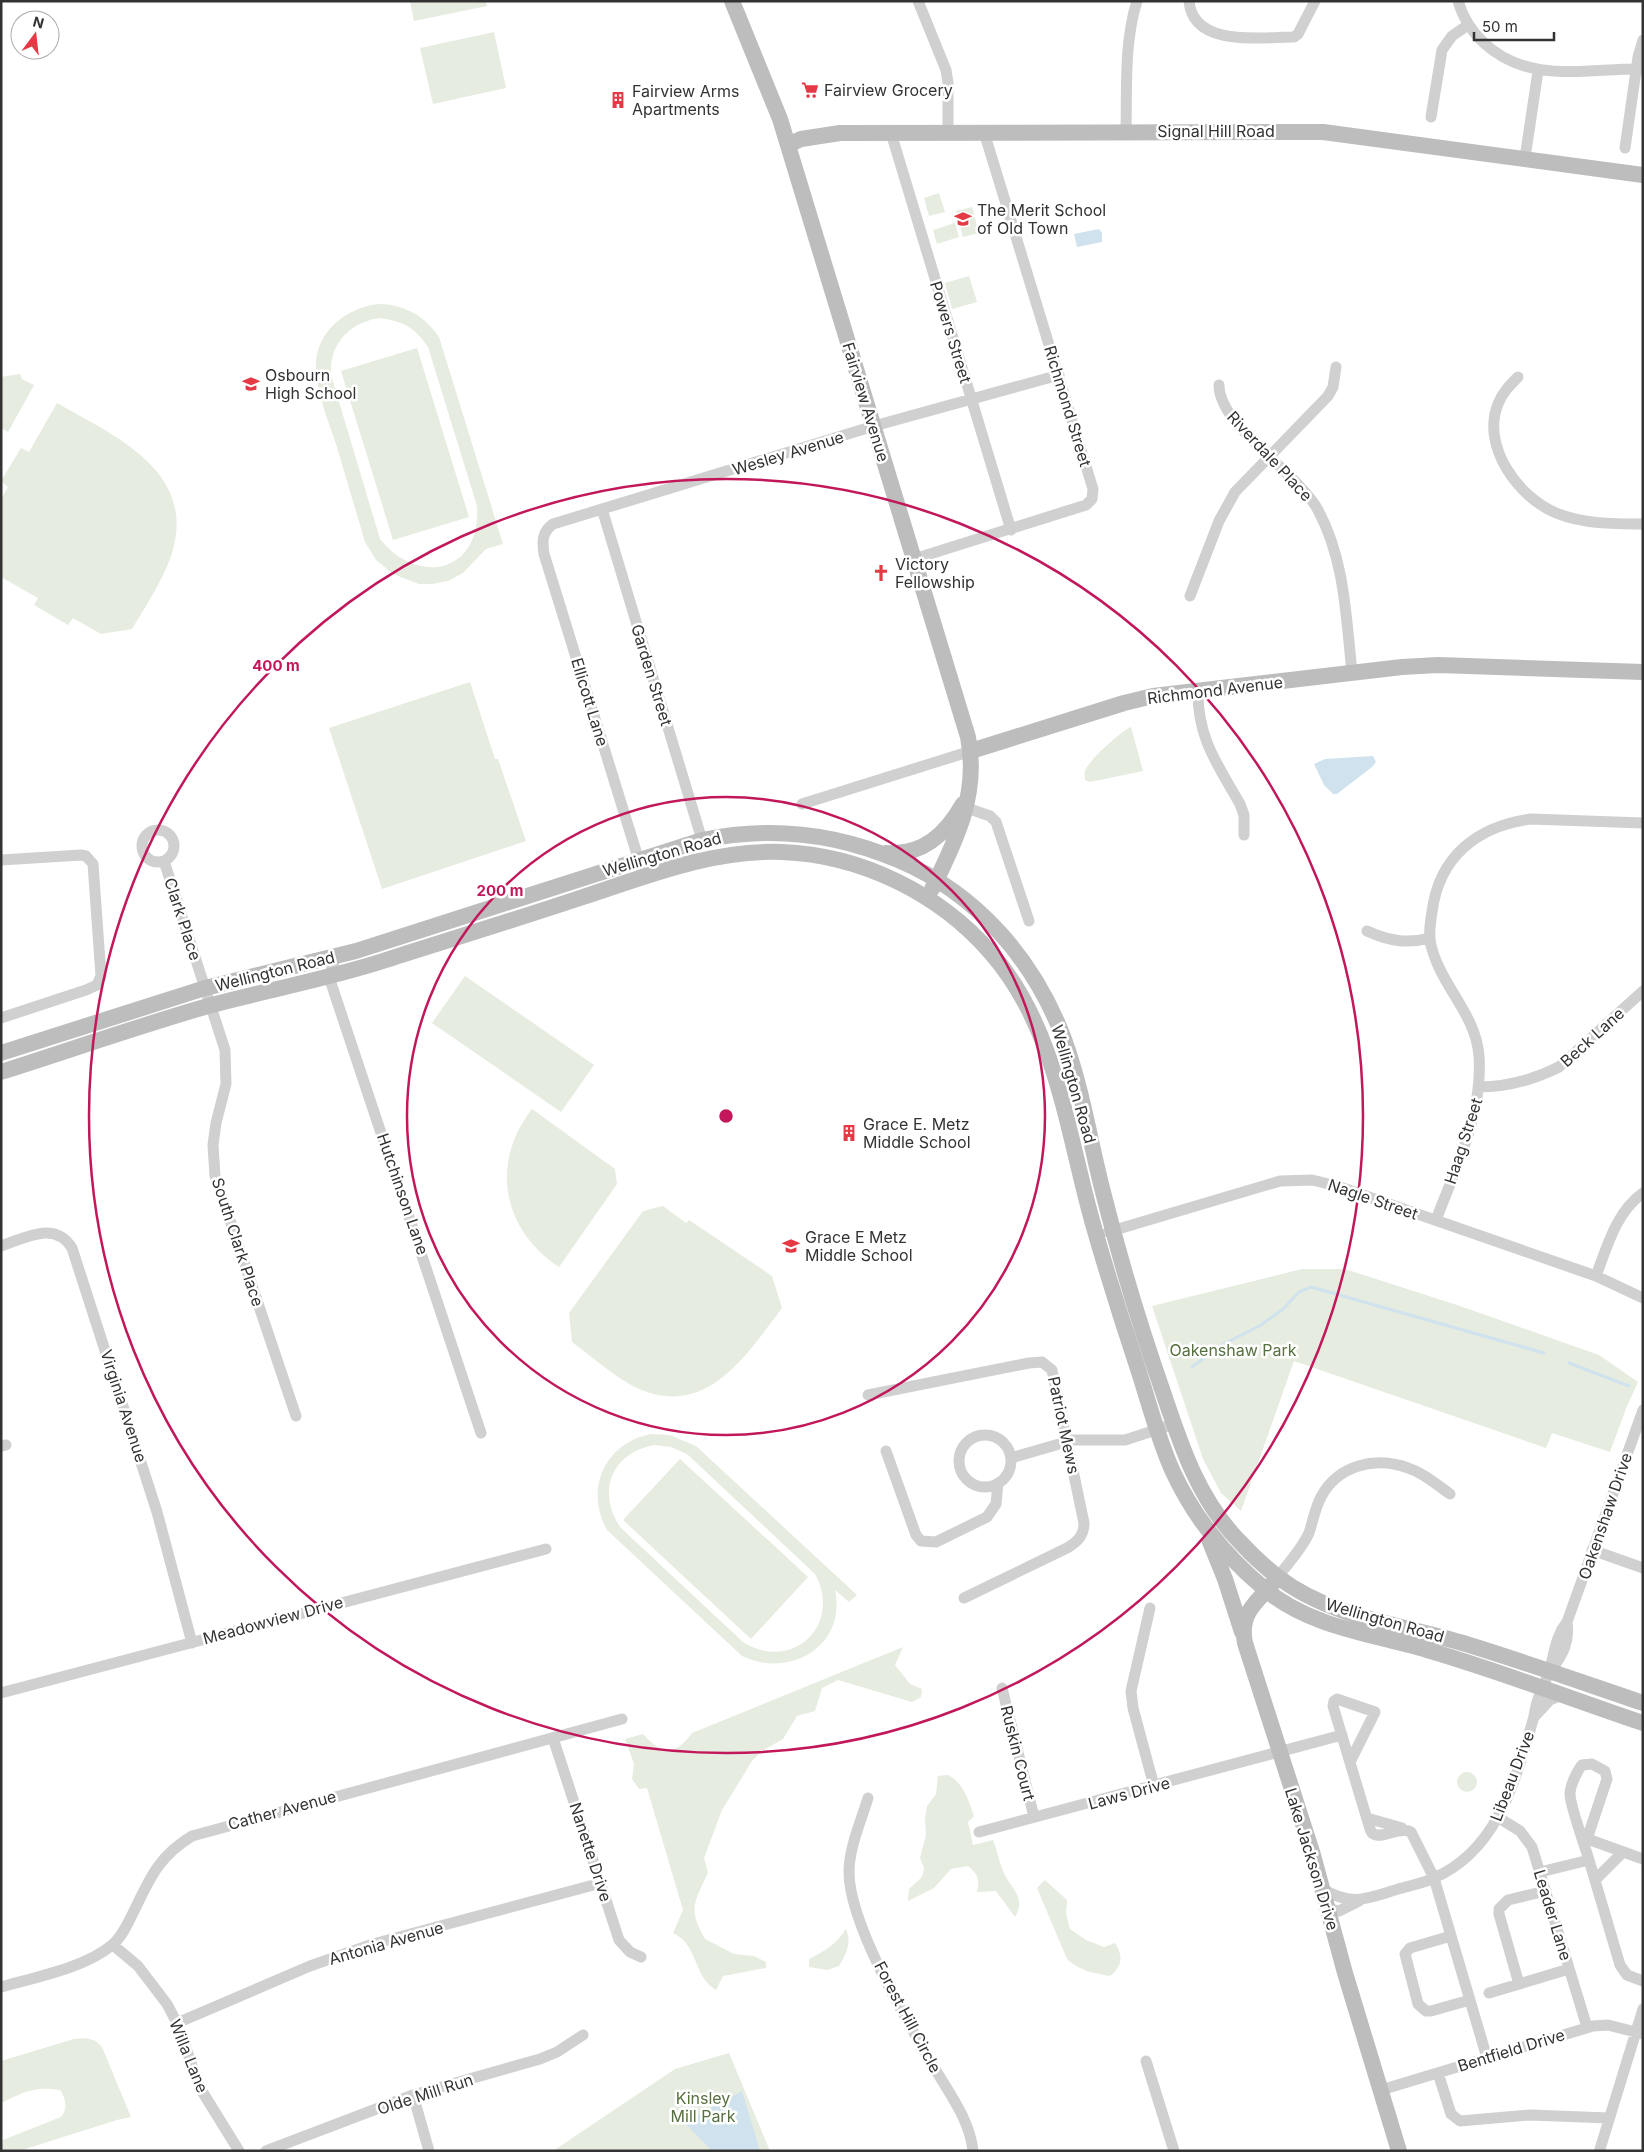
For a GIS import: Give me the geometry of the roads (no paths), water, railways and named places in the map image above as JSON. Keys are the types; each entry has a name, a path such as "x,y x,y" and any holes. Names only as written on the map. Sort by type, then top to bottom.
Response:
{"main road":[{"name":"Fairview Avenue","path":"732,1 780,120 788,145 914,559 970,751 968,801 949,856 927,898"},
{"name":"Signal Hill Road","path":"788,145 801,139 826,134 1323,132 1643,175"},
{"name":"Richmond Avenue","path":"970,751 1124,703 1198,690 1352,672 1438,665 1643,672"},
{"path":"879,852 914,851 931,843 948,826 968,801"},
{"name":"Wellington Road","path":"1,1053 205,988 336,956 702,840 749,833 806,834 879,852 936,880 969,902 1008,940 1040,986 1065,1042 1113,1230 1141,1328 1174,1424 1190,1468 1213,1508 1239,1542 1278,1577 1334,1608 1465,1644 1550,1671 1643,1704"},
{"name":"Wellington Road","path":"1,1072 211,1006 329,977 644,877 723,856 762,852 797,852 841,860 872,870 927,898 971,932 993,954 1026,1003 1045,1046 1059,1092 1096,1235 1174,1475 1200,1519 1230,1556 1266,1591 1288,1605 1340,1627 1423,1649 1643,1723"},
{"path":"1200,1519 1218,1559 1245,1642"},
{"name":"Lake Jackson Drive","path":"1278,1577 1243,1621 1245,1642 1278,1752 1323,1889 1399,2151"}],"street":[{"path":"918,1 946,70 948,83 948,133"},
{"path":"1126,132 1131,34 1138,1"},
{"path":"1189,1 1193,16 1199,23 1207,29 1231,38 1294,37 1298,34 1315,1"},
{"path":"1458,1 1461,14 1478,37 1501,56 1523,67 1538,71 1640,69"},
{"path":"1431,117 1442,50 1452,36 1468,25"},
{"path":"1624,148 1640,69 1643,40"},
{"path":"1525,158 1538,71"},
{"name":"Richmond Street","path":"914,559 1086,505 1092,499 1093,489 984,132"},
{"name":"Powers Street","path":"891,133 1011,530"},
{"path":"1190,596 1225,506 1245,479 1328,396 1333,387 1336,367"},
{"name":"Wesley Avenue","path":"548,528 553,524 874,426 1058,375"},
{"path":"1518,377 1503,394 1497,405 1494,428 1501,457 1518,487 1539,504 1570,518 1615,524 1643,524"},
{"name":"Riverdale Place","path":"1219,384 1220,397 1226,409 1312,501 1329,534 1341,576 1352,672"},
{"name":"Garden Street","path":"602,510 702,840"},
{"name":"Ellicott Lane","path":"548,528 542,541 544,554 644,877"},
{"path":"1198,690 1198,708 1205,742 1240,804 1244,816 1244,835"},
{"name":"Richmond Avenue","path":"802,804 970,751"},
{"path":"968,801 996,822 1028,921"},
{"name":"Haag Street","path":"1436,1220 1472,1121 1479,1087 1476,1040 1459,999 1444,978 1430,938 1433,903 1445,872 1463,848 1488,830 1514,821 1531,819 1643,823"},
{"path":"1,860 81,854 91,860 93,864 101,976 97,985 86,990 1,1018"},
{"name":"Clark Place","path":"164,861 211,1006"},
{"path":"1367,931 1389,940 1402,942 1430,938"},
{"path":"329,977 336,956"},
{"name":"Hutchinson Lane","path":"329,977 481,1432"},
{"name":"Beck Lane","path":"1479,1087 1513,1084 1544,1075 1558,1067 1643,991"},
{"name":"South Clark Place","path":"211,1006 222,1039 227,1067 226,1084 214,1140 215,1176 296,1416"},
{"name":"Nagle Street","path":"1096,1235 1273,1183 1303,1179 1337,1186 1436,1220 1596,1276 1643,1298"},
{"path":"1596,1276 1618,1222 1631,1203 1643,1193"},
{"name":"Virginia Avenue","path":"1,1246 40,1232 49,1232 64,1238 72,1248 158,1512 192,1643"},
{"name":"Patriot Mews","path":"868,1395 1042,1362 1052,1370 1084,1523 1078,1540 1067,1548 964,1598"},
{"name":"Oakenshaw Drive","path":"1543,1689 1550,1671 1552,1653 1560,1630 1567,1622 1643,1410"},
{"path":"1011,1458 1067,1442 1090,1439 1125,1440 1174,1424"},
{"path":"978,1436 992,1436 1004,1442 1011,1458 1008,1474 998,1483 978,1486 967,1479 960,1467 960,1454 963,1448 978,1436"},
{"path":"886,1451 916,1535 921,1541 936,1542 987,1517 996,1504 998,1483"},
{"path":"1278,1577 1306,1539 1318,1503 1325,1490 1349,1468 1370,1463 1401,1466 1427,1477 1450,1494"},
{"name":"Meadowview Drive","path":"1,1693 192,1643 332,1603 546,1549"},
{"path":"1592,1550 1643,1568"},
{"path":"1150,1608 1131,1691 1133,1708 1154,1786"},
{"name":"Ruskin Court","path":"1002,1688 1034,1817"},
{"name":"Libeau Drive","path":"1329,1909 1339,1911 1359,1900 1434,1878 1452,1868 1473,1852 1499,1818 1534,1718 1538,1699 1543,1689"},
{"name":"Libeau Drive","path":"1534,1718 1550,1700 1562,1695"},
{"path":"1350,1762 1375,1712 1341,1699 1334,1701 1333,1706 1342,1735 1350,1762 1367,1818 1375,1835 1402,1828 1411,1832 1415,1837 1434,1878 1487,2058"},
{"name":"Cather Avenue","path":"1,1987 84,1962 113,1945 122,1935 156,1866 176,1846 192,1836 622,1719"},
{"name":"Laws Drive","path":"979,1832 1342,1735"},
{"name":"Nanette Drive","path":"553,1738 620,1940 630,1952 641,1957"},
{"path":"1585,1840 1607,1779 1605,1771 1588,1764 1582,1765 1578,1769 1570,1794 1620,1965 1627,1975 1643,1981"},
{"name":"Forest Hill Circle","path":"868,1798 851,1856 849,1879 856,1908 870,1944 902,2012 958,2107 969,2130 974,2151"},
{"name":"Leader Lane","path":"1499,1818 1520,1830 1529,1840 1587,2027"},
{"path":"1585,1840 1643,1859"},
{"path":"1595,1880 1623,1852"},
{"path":"1540,1872 1589,1860"},
{"name":"Antonia Avenue","path":"178,2023 310,1966 373,1944 601,1883"},
{"name":"Libeau Drive","path":"1323,1889 1341,1899 1359,1900"},
{"path":"1519,1984 1499,1909 1508,1900 1546,1891"},
{"path":"1451,1936 1410,1948 1405,1954 1418,2004 1426,2011 1431,2011 1470,2000"},
{"name":"Willa Lane","path":"113,1945 138,1966 154,1985 178,2023 200,2088 239,2151"},
{"path":"1490,1993 1569,1969"},
{"path":"1600,2149 1639,2033 1643,2009"},
{"name":"Bentfield Drive","path":"1381,2090 1587,2027 1608,2025 1639,2033"},
{"name":"Olde Mill Run","path":"266,2151 414,2096 540,2059 557,2052 583,2035"},
{"path":"1146,2061 1174,2151"},
{"path":"1438,2072 1451,2114 1460,2121 1530,2114 1609,2118"},
{"path":"414,2096 429,2151"}],"water":[{"path":"1099,229 1102,233 1102,242 1077,247 1074,234"},
{"path":"1373,756 1376,762 1372,767 1337,794 1333,794 1324,785 1314,764 1325,759"},
{"path":"742,2091 760,2151 712,2151 684,2122"}],"waterway":[{"path":"1192,1367 1220,1346 1261,1325 1283,1309 1299,1292 1311,1287 1544,1353"},
{"path":"1569,1363 1629,1386"}],"place":[{"name":"Fairview Grocery","path":"810,90"},
{"name":"Fairview Arms Apartments","path":"618,100"},
{"name":"The Merit School of Old Town","path":"963,219"},
{"name":"Osbourn High School","path":"251,384"},
{"name":"Victory Fellowship","path":"881,573"},
{"name":"Grace E. Metz Middle School","path":"849,1133"},
{"name":"Grace E Metz Middle School","path":"791,1246"}],"park label":[{"name":"Oakenshaw Park","path":"1233,1350"},
{"name":"Kinsley Mill Park","path":"703,2107"}]}
